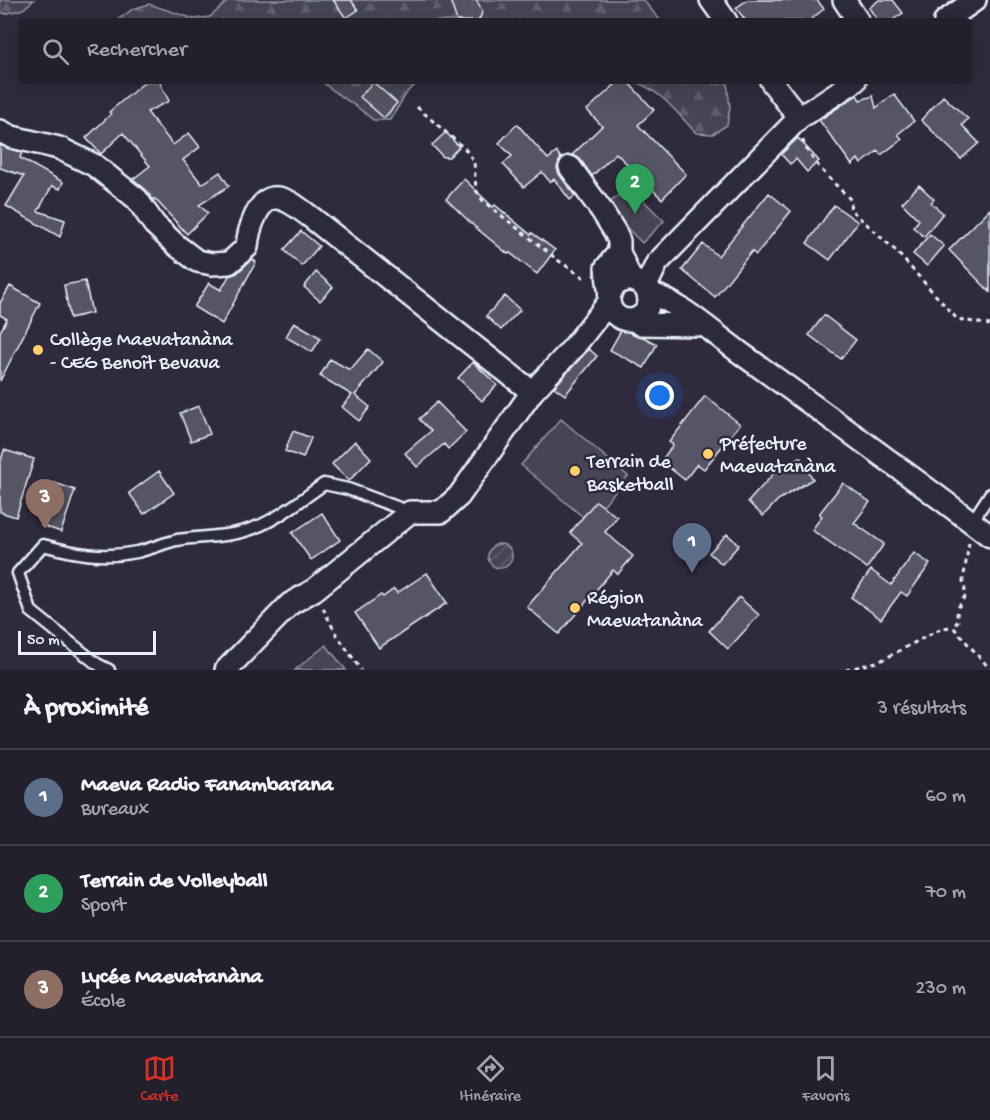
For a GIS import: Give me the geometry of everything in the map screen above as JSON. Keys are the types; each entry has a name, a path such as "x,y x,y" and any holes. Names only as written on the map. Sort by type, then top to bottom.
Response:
{"street":[{"path":"711,0 724,18"},
{"path":"844,0 856,18"},
{"path":"949,18 975,0"},
{"path":"773,84 799,118"},
{"path":"641,286 657,263 799,118 850,84"},
{"path":"0,131 12,137 59,148 94,165 137,199 154,224 197,261 212,264 229,262 247,247 252,223 266,201 276,197 288,201 532,392"},
{"path":"226,670 290,604 314,590 410,512 441,512 459,496 532,392 573,348 618,309 646,312 649,298 619,252 615,232 570,167"},
{"path":"619,252 606,268 618,309 640,324 702,325"},
{"path":"618,309 617,284 641,286 660,296 924,485 990,536"}],"lane":[{"path":"109,670 97,664 31,611 18,573 43,545 103,557 138,552 178,540 214,538 247,531 271,520 324,484 348,489 410,512"},
{"path":"972,522 990,494"}],"path":[{"path":"417,107 465,148 474,161 476,189 483,201 583,277 606,268"},
{"path":"799,118 804,147 851,200 850,209 855,215 895,250 957,319 990,325"},
{"path":"846,670 880,661 933,632 953,627 958,621 956,615 966,595 963,581 972,522"},
{"path":"314,590 335,632 361,670"},
{"path":"953,627 990,669"}],"green space":[{"path":"0,0 34,0 23,9 5,14 0,11"},
{"path":"229,0 643,0 658,18 202,18 210,17"},
{"path":"149,4 191,18 120,18 133,9"},
{"path":"325,84 416,84 408,91 390,120 373,120"},
{"path":"640,84 727,84 730,108 727,125 713,134 696,133 660,96"},
{"path":"628,185 664,221 642,243 606,207"},
{"name":"Terrain de Basketball","path":"561,419 628,476 589,522 521,465"},
{"path":"500,544 509,547 512,556 509,565 500,568 491,565 488,556 491,547"},
{"path":"326,645 346,670 295,670"}],"building":[{"path":"333,0 351,0 358,10 346,18"},
{"path":"450,0 476,0 482,10 480,18 456,18"},
{"path":"747,0 817,0 824,9 813,18 744,18 736,8"},
{"path":"879,0 893,0 903,13 896,18 876,18 869,8"},
{"path":"142,84 160,84 169,101 147,112 173,145 189,133 200,147 183,160 202,184 220,172 229,186 199,205 208,213 187,234 133,179 150,166 123,133 101,154 86,138 111,114 109,112"},
{"path":"371,84 375,84 397,103 384,118 360,97"},
{"path":"616,84 630,84 654,110 638,125 686,174 662,199 616,153 592,176 580,159 572,155 602,126 587,110"},
{"path":"894,94 914,121 898,134 902,139 881,155 878,151 861,164 858,159 852,165 819,120 857,95 860,100 873,96 876,108"},
{"path":"943,96 968,119 962,125 979,143 961,159 921,120"},
{"path":"517,124 548,159 557,152 561,158 557,168 559,174 575,196 570,200 554,179 550,182 542,172 524,187 503,164 512,156 499,143"},
{"path":"446,132 459,147 449,157 443,157 432,145"},
{"path":"798,138 819,161 807,172 796,159 790,164 781,154"},
{"path":"0,145 22,153 20,158 63,182 60,189 52,186 38,211 65,220 60,237 6,206 24,176 0,168"},
{"path":"464,179 493,207 495,205 531,235 532,233 555,250 537,274 475,227 446,199"},
{"path":"919,185 934,199 931,203 943,213 924,237 913,227 919,220 902,203"},
{"path":"769,193 791,211 756,255 752,251 715,297 682,270 703,244 718,256"},
{"path":"834,205 858,222 830,260 807,243"},
{"path":"990,209 990,292 949,250"},
{"path":"301,231 319,246 302,266 284,250"},
{"path":"930,234 944,246 927,266 913,254"},
{"path":"252,259 256,262 222,324 194,307 209,283 221,290 229,276 237,273"},
{"path":"316,272 333,287 320,301 304,287"},
{"path":"85,281 92,313 70,318 64,285"},
{"path":"10,286 40,303 0,381 0,332 7,319 0,315 0,303"},
{"path":"505,296 520,310 501,330 486,316"},
{"path":"824,315 856,340 841,359 809,335"},
{"path":"294,322 321,338 312,352 286,337"},
{"path":"623,327 633,335 657,344 644,368 610,350"},
{"path":"368,349 383,362 355,395 370,407 359,421 342,407 352,395 320,376 330,359 350,370"},
{"path":"589,349 597,356 565,395 554,387"},
{"path":"473,362 497,385 482,401 458,378"},
{"path":"705,396 740,424 704,469 697,464 685,480 661,461 673,445 669,442"},
{"path":"437,402 466,432 448,449 444,444 417,467 405,453 431,431 419,419"},
{"path":"199,406 210,434 191,441 180,413"},
{"path":"293,431 311,438 303,458 285,451"},
{"path":"355,441 371,458 349,481 332,464"},
{"path":"4,450 34,459 16,517 0,512 0,464"},
{"path":"800,457 813,479 778,500 763,516 748,502 775,472"},
{"path":"159,471 174,493 144,514 129,493"},
{"path":"55,483 75,490 61,532 41,525"},
{"path":"843,483 870,502 854,523 884,544 867,568 812,530 822,516 819,514"},
{"path":"596,501 617,517 605,532 633,556 618,574 613,570 559,634 527,607 582,543 570,533"},
{"path":"322,513 340,540 311,560 292,533"},
{"path":"727,534 739,545 722,564 709,553"},
{"path":"914,553 930,564 907,596 901,592 881,619 851,597 871,570 891,585"},
{"path":"427,573 447,603 379,648 355,613 381,595 383,597 394,589 397,593"},
{"path":"739,597 759,615 728,649 709,631"}],"place":[{"name":"Terrain de Volleyball","path":"635,214"},
{"name":"Collège Maevatanàna - CEG Benoît Bevava","path":"38,350"},
{"name":"Préfecture Maevatanàna","path":"708,454"},
{"name":"Terrain de Basketball","path":"575,471"},
{"name":"Lycée Maevatanàna","path":"45,529"},
{"name":"Maeva Radio Fanambarana","path":"692,573"},
{"name":"Région Maevatanàna","path":"575,608"}]}
